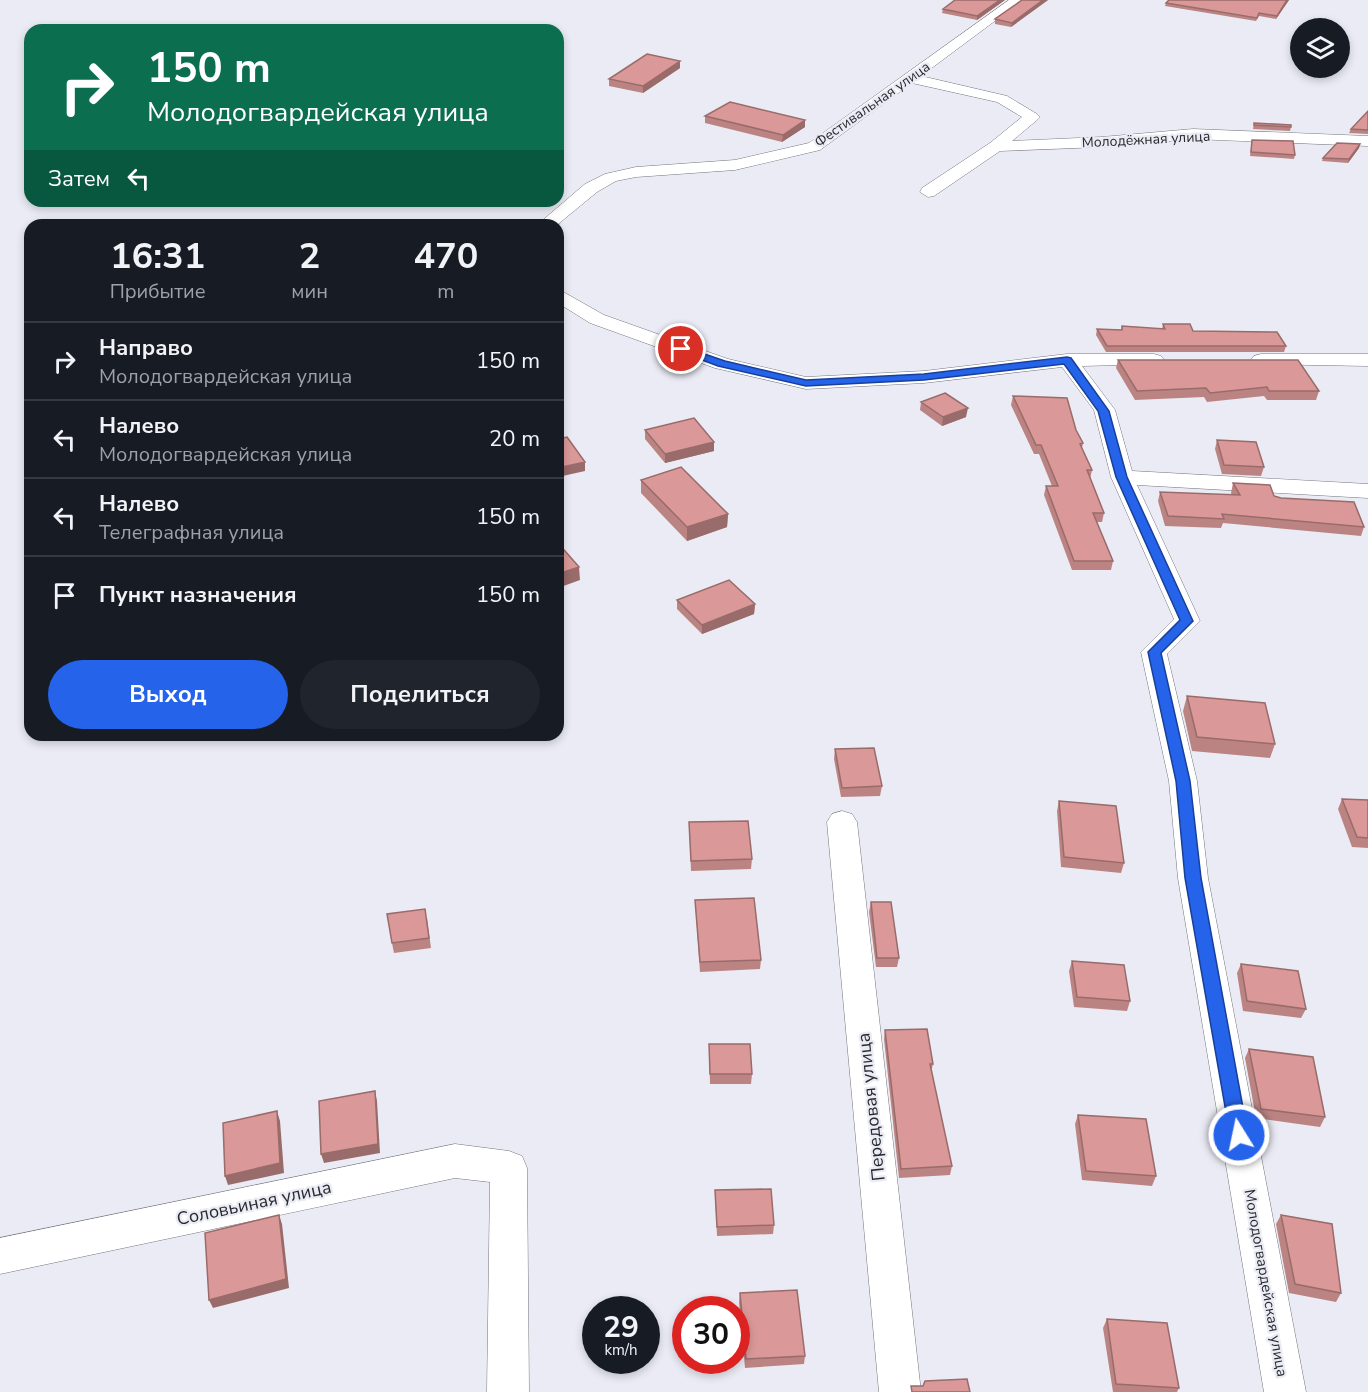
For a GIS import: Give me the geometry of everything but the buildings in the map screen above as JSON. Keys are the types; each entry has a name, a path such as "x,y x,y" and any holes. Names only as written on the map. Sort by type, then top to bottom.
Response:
{"street":[{"name":"Фестивальная улица","path":"553,219 591,188 611,177 636,172 735,165 814,147 1017,0"},
{"path":"909,78 1002,99 1032,117 996,146 928,192"},
{"name":"Молодёжная улица","path":"996,146 1102,142 1193,134 1368,141"},
{"path":"564,299 597,320 640,335 722,363 806,383 924,377 1067,360 1171,360"},
{"name":"Молодогвардейская улица","path":"1067,360 1104,411 1122,477 1187,621 1154,652 1183,781 1193,878 1285,1392"},
{"path":"1241,360 1368,360"},
{"path":"1122,477 1368,491"},
{"name":"Передовая улица","path":"842,822 900,1392"},
{"name":"Соловьиная улица","path":"0,1256 455,1161 509,1168 508,1392"}],"route":[{"path":"681,349 722,363 806,383 924,377 1067,360 1104,411 1122,477 1187,621 1154,652 1183,781 1193,878 1239,1135"}]}
